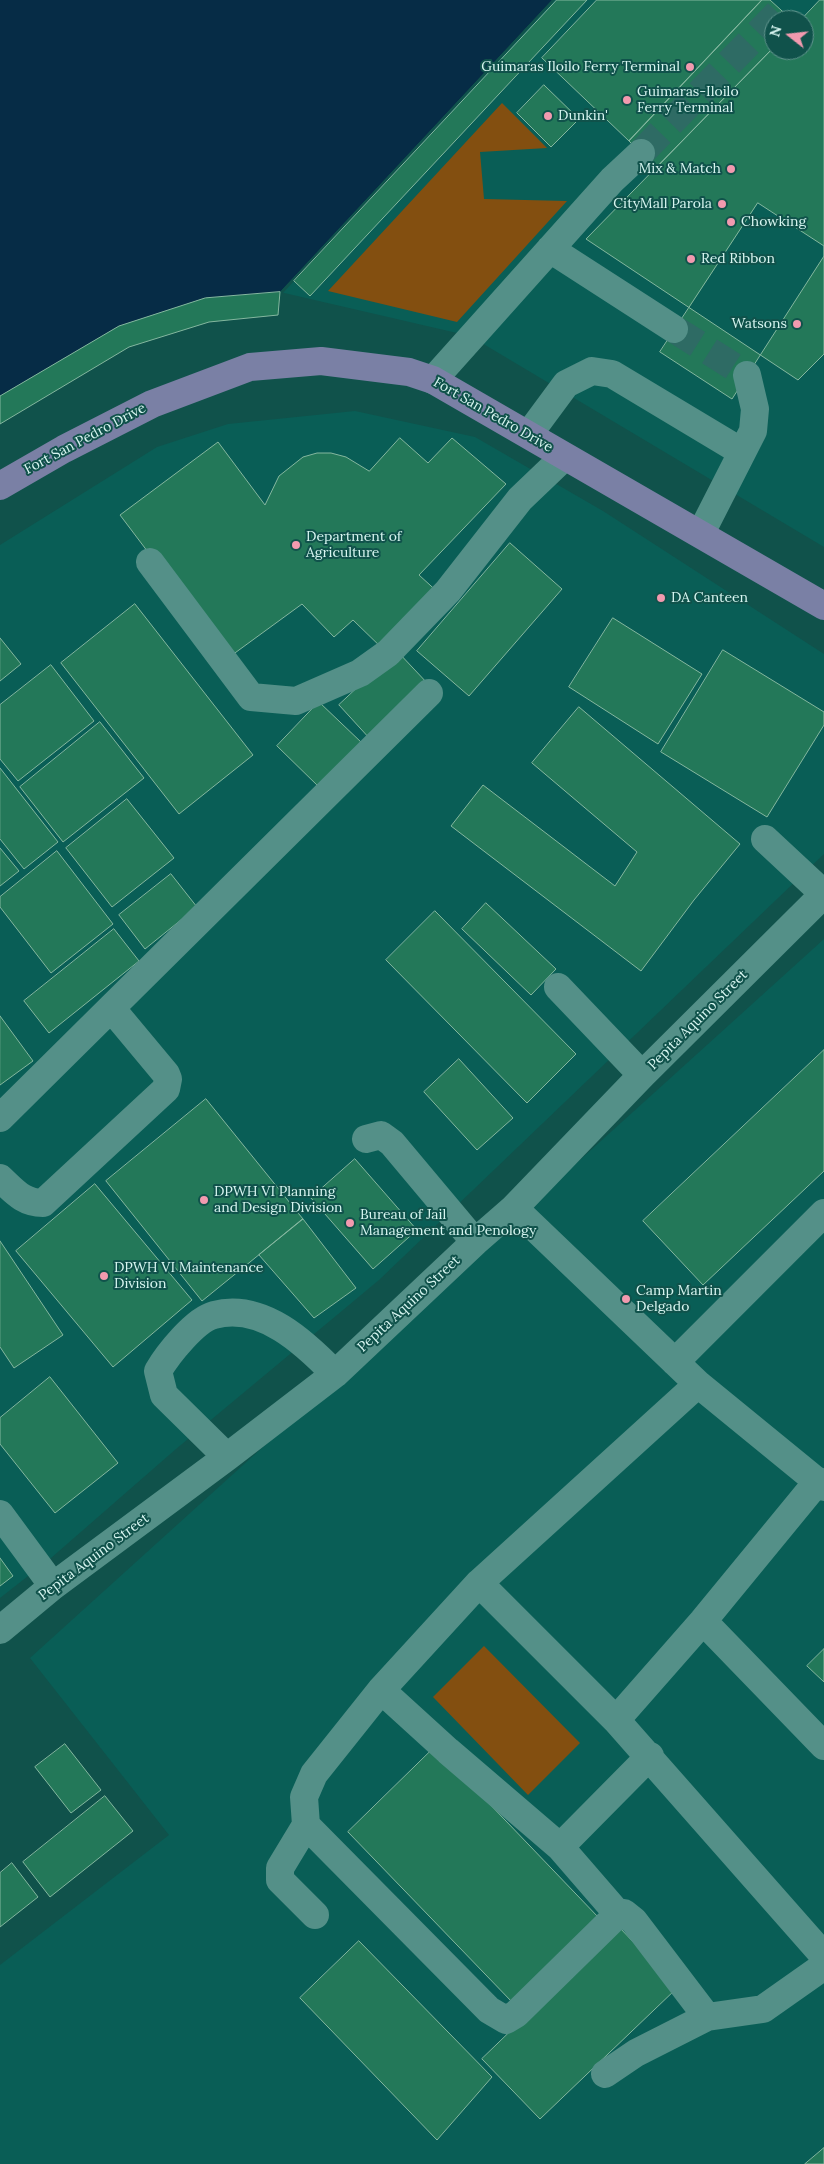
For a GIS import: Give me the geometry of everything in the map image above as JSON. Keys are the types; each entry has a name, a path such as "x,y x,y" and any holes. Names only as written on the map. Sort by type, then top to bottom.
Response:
{"main road":[{"name":"Fort San Pedro Drive","path":"0,486 64,449 152,404 250,367 321,361 409,372 433,380 529,434 824,606"}],"street":[{"path":"433,380 612,180 641,153"},
{"path":"550,249 674,329"},
{"path":"529,434 566,384 592,371 612,374 742,452"},
{"path":"701,533 753,431 756,409 747,375"},
{"path":"150,562 251,697 296,700 360,673 388,653 448,592 520,499 564,456"},
{"path":"0,1118 429,693"},
{"path":"766,839 824,894"},
{"name":"Pepita Aquino Street","path":"0,1630 53,1586 227,1458 336,1374 474,1242 514,1208 642,1075 824,894"},
{"path":"558,987 642,1075"},
{"path":"0,1178 20,1198 28,1202 43,1203 166,1089 168,1079 166,1074 111,1008"},
{"path":"366,1139 381,1135 392,1143 474,1242"},
{"path":"514,1208 698,1384 821,1484 616,1720"},
{"path":"675,1362 824,1213"},
{"path":"227,1458 164,1394 158,1371 168,1354 200,1323 213,1315 237,1313 256,1316 286,1331 312,1349 336,1374"},
{"path":"315,1915 280,1880 280,1868 306,1825 304,1797 314,1774 381,1690 479,1583 698,1384"},
{"path":"0,1514 53,1586"},
{"path":"479,1583 650,1756 824,1956"},
{"path":"703,1621 824,1746"},
{"path":"381,1690 448,1751 560,1847 618,1914"},
{"path":"560,1847 650,1756"},
{"path":"306,1825 489,2010 506,2020 516,2014 618,1914 624,1914 634,1922 708,2017"},
{"path":"604,2074 636,2053 708,2017 763,2009 824,1966"}],"shaded area":[{"path":"0,0 552,0 280,292 205,298 119,326 0,396"},
{"path":"552,0 824,0 824,547 470,336 280,292"},
{"path":"502,103 547,148 480,152 484,199 567,201 457,322 328,291"},
{"path":"355,411 475,437 603,511 824,654 824,854 379,1280 176,1449 51,1558 0,1598 0,545 157,447 228,424"},
{"name":"Camp Martin Delgado","path":"824,939 824,2164 0,2164 0,1965 169,1835 30,1658"},
{"path":"484,1646 580,1743 528,1795 433,1697"}],"pier":[{"path":"552,0 555,0 283,293 205,300 0,398 0,396 119,326 205,298 280,292"}],"building":[{"path":"557,0 587,0 310,296 294,281"},
{"name":"Guimaras-Iloilo Ferry Terminal","path":"597,0 762,0 629,141 542,58"},
{"path":"762,0 770,0 781,10 764,10 764,57 656,168 629,141"},
{"name":"CityMall Parola","path":"820,0 824,0 824,354 798,380 586,239 764,57 764,60 814,60 814,10 810,10"},
{"name":"Dunkin'","path":"544,85 579,119 551,147 517,113"},
{"path":"758,203 824,246 824,256 732,399 660,352"},
{"path":"280,292 278,315 209,322 129,347 0,424 0,396 119,326 205,298"},
{"name":"Department of Agriculture","path":"400,438 428,463 452,438 506,484 419,575 442,596 386,652 353,620 334,637 302,604 228,658 120,515 218,442 265,505 279,476 303,457 317,453 331,453 346,457 369,471"},
{"path":"510,543 562,589 469,696 417,651"},
{"path":"135,604 253,755 179,814 61,663"},
{"path":"613,618 702,674 658,744 569,687"},
{"path":"0,638 21,664 0,681"},
{"path":"723,650 824,712 824,725 767,817 661,752"},
{"path":"397,651 429,685 371,740 339,705"},
{"path":"51,665 94,721 18,781 0,759 0,705"},
{"path":"319,702 362,743 319,787 277,746"},
{"path":"579,707 740,844 694,900 641,971 451,826 483,785 615,886 637,852 532,763"},
{"path":"100,722 144,778 63,842 20,787"},
{"path":"0,768 58,842 24,869 0,839"},
{"path":"127,799 174,858 112,907 66,848"},
{"path":"0,848 19,871 0,886"},
{"path":"57,851 113,924 51,973 0,907 0,897"},
{"path":"171,874 197,907 145,949 119,915"},
{"path":"486,903 556,969 531,995 462,929"},
{"path":"435,911 576,1054 527,1103 386,960"},
{"path":"114,929 139,961 49,1033 24,1001"},
{"path":"0,1016 33,1061 0,1085"},
{"path":"824,1050 824,1171 703,1285 643,1221"},
{"path":"459,1059 513,1118 477,1150 424,1092"},
{"name":"DPWH VI Planning and Design Division","path":"206,1099 303,1219 202,1301 106,1181"},
{"path":"355,1159 417,1230 373,1269 311,1198"},
{"name":"DPWH VI Maintenance Division","path":"95,1184 192,1300 113,1367 16,1251"},
{"path":"303,1219 356,1288 314,1318 259,1255"},
{"path":"0,1241 63,1335 14,1368 0,1347"},
{"path":"50,1377 118,1463 55,1513 0,1444 0,1418"},
{"path":"0,1558 13,1576 0,1586"},
{"path":"824,1649 824,1682 807,1666"},
{"path":"65,1744 101,1790 71,1813 35,1767"},
{"path":"435,1747 599,1918 512,2002 348,1832"},
{"path":"105,1796 133,1831 50,1897 23,1862"},
{"path":"12,1863 38,1897 0,1927 0,1873"},
{"path":"619,1927 677,1988 540,2119 482,2059"},
{"path":"359,1941 492,2077 437,2140 300,1998"},
{"path":"824,2148 824,2164 805,2164"}],"tunnel":[{"path":"641,153 764,27"},
{"path":"674,329 747,375"}],"place":[{"name":"Guimaras Iloilo Ferry Terminal","path":"690,67"},
{"name":"Guimaras-Iloilo Ferry Terminal","path":"627,100"},
{"name":"Dunkin'","path":"548,116"},
{"name":"Mix & Match","path":"731,169"},
{"name":"CityMall Parola","path":"722,204"},
{"name":"Chowking","path":"731,222"},
{"name":"Red Ribbon","path":"691,259"},
{"name":"Watsons","path":"797,324"},
{"name":"Department of Agriculture","path":"296,545"},
{"name":"DA Canteen","path":"661,598"},
{"name":"DPWH VI Planning and Design Division","path":"204,1200"},
{"name":"Bureau of Jail Management and Penology","path":"350,1223"},
{"name":"DPWH VI Maintenance Division","path":"104,1276"},
{"name":"Camp Martin Delgado","path":"626,1299"}]}
